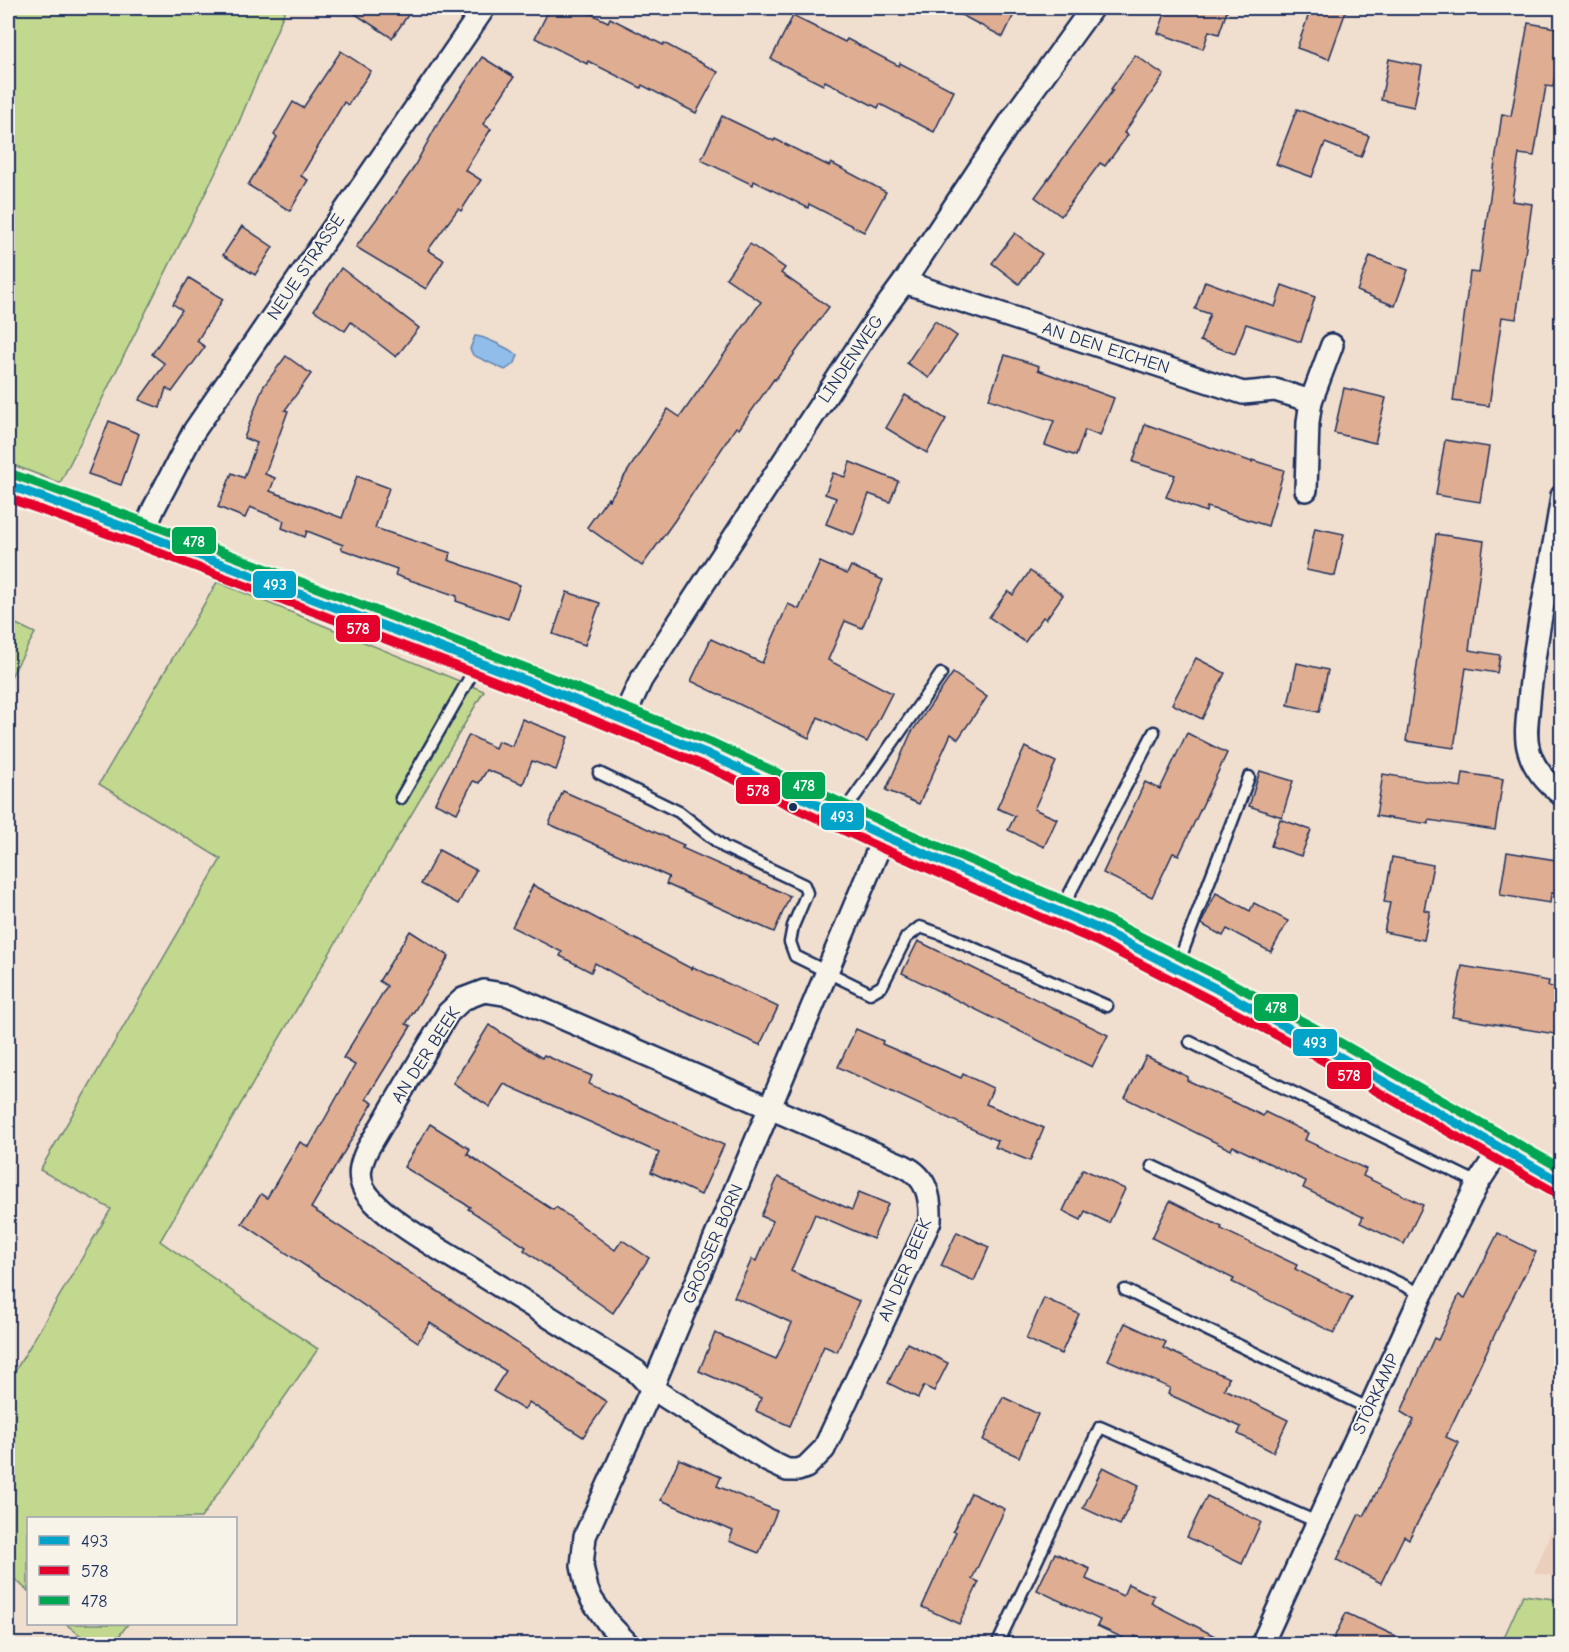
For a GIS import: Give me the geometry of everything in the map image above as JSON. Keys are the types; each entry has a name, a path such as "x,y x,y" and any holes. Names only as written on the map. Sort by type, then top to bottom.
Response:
{"main road":[{"path":"8,485 143,534 623,719 708,754 884,836 1101,930 1305,1037 1562,1183"}],"street":[{"name":"NEUE STRASSE","path":"143,534 194,431 484,8"},
{"name":"LINDENWEG","path":"623,719 641,680 865,337 1019,109 1092,8"},
{"name":"AN DEN EICHEN","path":"904,282 1243,393 1275,390 1311,400"},
{"path":"1306,490 1311,400 1332,345"},
{"path":"1562,496 1530,681 1526,730 1529,752 1533,761 1548,782 1562,795"},
{"name":"GROSSER BORN","path":"628,1644 608,1623 592,1600 584,1578 582,1551 589,1522 652,1388 884,836"},
{"name":"AN DER BEEK","path":"484,991 509,995 911,1169 926,1186 931,1206 930,1221 824,1449 806,1467 787,1470 768,1461 652,1388 636,1371 417,1235 391,1216 370,1197 364,1188 361,1178 363,1159 448,1013 463,999 484,991"},
{"name":"STÖRKAMP","path":"1262,1644 1422,1294 1478,1183 1500,1149"}],"lane":[{"path":"401,798 478,663"},
{"path":"841,816 941,674"},
{"path":"1060,912 1154,732"},
{"path":"599,773 679,812 724,847 804,885 807,893 793,927 790,942 795,956 870,993 882,986 906,938 920,927 1107,1006"},
{"path":"1176,969 1249,777"},
{"path":"1190,1042 1478,1183"},
{"path":"1152,1166 1422,1294"},
{"path":"1125,1290 1370,1409"},
{"path":"1001,1644 998,1643 1100,1427 1317,1522"}],"shaded area":[{"path":"1561,1508 1561,1577 1534,1573"}],"green space":[{"path":"8,8 286,8 230,144 60,483 8,463"},
{"path":"217,582 484,691 160,1241 318,1349 202,1517 27,1517 27,1590 8,1573 8,1383 111,1209 40,1170 221,859 99,784"},
{"path":"8,620 35,633 8,682"},
{"path":"1523,1595 1561,1600 1561,1644 1501,1644"},
{"path":"67,1625 127,1625 113,1644 91,1644"}],"water":[{"path":"475,336 490,340 518,355 515,363 505,370 473,355 470,349"}],"building":[{"path":"346,8 413,8 392,38"},
{"path":"550,8 579,8 608,22 610,18 718,72 696,113 642,85 641,88 588,61 587,64 535,38"},
{"path":"948,8 1017,8 1003,37"},
{"path":"1167,8 1228,8 1219,34 1209,31 1203,49 1158,33"},
{"path":"1311,8 1347,8 1329,59 1297,48"},
{"path":"793,16 845,42 847,39 899,66 900,63 954,91 934,132 880,104 878,108 825,81 823,85 771,59"},
{"path":"1528,23 1562,29 1562,38 1553,87 1546,86 1534,156 1519,154 1512,201 1532,204 1516,319 1502,317 1489,406 1453,401 1470,272 1479,273 1502,114 1511,116"},
{"path":"341,51 371,71 348,105 344,102 301,176 308,180 290,211 248,185 277,137 274,135 293,102 303,108"},
{"path":"1135,55 1164,75 1124,133 1128,135 1105,166 1100,163 1061,216 1035,197 1113,90 1111,89"},
{"path":"482,57 514,77 483,124 491,129 465,170 481,180 461,211 458,209 428,250 444,260 426,289 356,247 411,172 437,125"},
{"path":"1389,59 1422,66 1414,107 1381,100"},
{"path":"1297,109 1369,136 1361,157 1325,143 1312,177 1276,164"},
{"path":"722,116 829,166 831,163 886,192 864,232 809,204 808,208 754,181 753,185 701,160"},
{"path":"242,226 273,247 255,275 223,255"},
{"path":"1015,233 1042,254 1019,284 992,263"},
{"path":"750,244 785,268 781,273 829,307 739,429 736,427 642,566 587,527 608,498 609,500 668,409 680,417 761,302 726,278"},
{"path":"1370,256 1408,270 1395,306 1357,291"},
{"path":"341,268 419,328 396,357 351,322 345,331 314,310"},
{"path":"189,278 223,299 197,341 205,347 172,392 166,388 160,408 139,400 165,364 152,354 182,310 173,304"},
{"path":"1205,281 1275,307 1282,285 1315,297 1301,342 1246,324 1235,354 1200,341 1210,314 1195,309"},
{"path":"935,321 957,336 929,378 907,363"},
{"path":"1005,355 1039,366 1038,370 1114,398 1100,436 1085,430 1076,456 1045,445 1054,421 989,399"},
{"path":"286,356 311,374 285,410 288,411 265,474 275,478 270,491 342,518 357,476 389,488 375,528 451,553 448,560 520,585 508,619 456,601 457,596 395,575 397,569 341,549 343,545 307,531 305,537 282,528 284,521 250,507 245,518 218,507 232,473 244,478 257,443 244,438 263,387"},
{"path":"1344,388 1386,398 1375,443 1334,433"},
{"path":"905,395 946,419 927,453 886,428"},
{"path":"109,421 139,434 121,485 88,474"},
{"path":"1145,424 1252,462 1252,460 1284,470 1268,526 1207,507 1206,512 1166,497 1175,475 1133,462"},
{"path":"1445,440 1489,447 1480,502 1436,495"},
{"path":"850,462 898,481 890,502 869,494 854,535 826,524 836,498 825,494 833,473 845,477"},
{"path":"1315,528 1344,534 1335,576 1306,570"},
{"path":"1436,534 1484,541 1469,650 1500,655 1497,673 1466,668 1454,748 1406,741"},
{"path":"820,562 847,574 851,566 883,580 862,628 845,621 828,660 892,693 867,742 818,717 809,738 691,681 711,639 762,663 788,604 799,609"},
{"path":"1030,571 1063,595 1046,619 1043,617 1025,642 989,617 1008,591 1013,595"},
{"path":"567,592 600,603 585,645 553,634"},
{"path":"1196,658 1225,673 1202,719 1172,704"},
{"path":"1297,663 1328,670 1319,712 1288,705"},
{"path":"953,673 987,697 958,739 951,734 919,804 886,790 911,733"},
{"path":"522,719 568,737 556,770 532,761 523,784 487,770 479,783 473,781 457,813 435,803 469,735 495,748 498,741 512,746"},
{"path":"1187,733 1227,753 1179,855 1173,853 1152,897 1103,873 1145,782 1160,789"},
{"path":"1025,747 1056,762 1034,809 1057,819 1044,847 1008,830 1015,816 997,808"},
{"path":"1260,771 1293,781 1282,817 1249,806"},
{"path":"1463,773 1503,779 1495,830 1429,820 1429,824 1376,816 1383,774 1461,787"},
{"path":"563,791 790,896 774,932 666,884 669,877 549,824"},
{"path":"1280,819 1311,830 1301,856 1271,846"},
{"path":"439,850 476,870 458,904 421,884"},
{"path":"1507,852 1562,861 1562,895 1551,893 1550,903 1500,895"},
{"path":"1392,857 1433,865 1424,910 1430,911 1424,940 1384,932 1390,903 1384,902"},
{"path":"533,885 692,969 693,967 778,1007 760,1045 676,1008 595,963 591,972 560,956 562,952 512,927"},
{"path":"1216,893 1250,911 1254,903 1288,921 1271,952 1227,929 1223,936 1201,924"},
{"path":"410,931 449,956 406,1024 411,1026 366,1099 373,1103 311,1208 607,1402 583,1437 529,1402 524,1410 493,1391 506,1371 430,1323 418,1342 242,1223 261,1194 267,1198 300,1142 309,1147 355,1065 343,1058 387,986 379,981"},
{"path":"918,941 1108,1035 1092,1067 902,973"},
{"path":"1462,966 1549,981 1548,986 1562,989 1562,1022 1558,1021 1555,1034 1452,1017"},
{"path":"489,1025 542,1058 544,1055 592,1076 589,1084 724,1145 701,1195 651,1172 659,1153 504,1084 490,1107 453,1083"},
{"path":"856,1029 883,1041 882,1044 961,1078 963,1074 993,1088 986,1104 1044,1128 1030,1161 995,1147 998,1141 838,1067"},
{"path":"1146,1056 1188,1077 1187,1080 1263,1116 1265,1112 1308,1133 1305,1140 1366,1169 1363,1176 1423,1205 1404,1244 1360,1223 1363,1217 1303,1188 1306,1181 1233,1146 1231,1150 1125,1098"},
{"path":"430,1124 470,1149 467,1154 553,1210 556,1207 615,1250 622,1240 649,1258 613,1313 524,1250 526,1247 468,1209 470,1207 404,1167"},
{"path":"1083,1169 1125,1189 1109,1223 1085,1211 1081,1220 1063,1211"},
{"path":"778,1177 852,1210 859,1192 888,1204 873,1239 815,1214 791,1271 859,1301 837,1352 824,1346 790,1426 756,1411 761,1398 699,1371 715,1333 776,1359 792,1323 734,1297 752,1259 756,1261 773,1221 761,1216"},
{"path":"1170,1201 1222,1227 1221,1229 1297,1265 1295,1269 1352,1297 1334,1333 1232,1282 1234,1279 1152,1238"},
{"path":"957,1232 989,1247 974,1281 941,1266"},
{"path":"1498,1233 1536,1252 1446,1437 1459,1443 1409,1539 1404,1536 1381,1583 1337,1560 1359,1514 1364,1516 1414,1420 1401,1412 1434,1338 1438,1340 1459,1295 1465,1298"},
{"path":"1044,1298 1079,1314 1061,1354 1026,1339"},
{"path":"1125,1323 1166,1342 1163,1348 1229,1378 1224,1389 1288,1420 1273,1452 1238,1434 1241,1427 1168,1394 1170,1388 1108,1360"},
{"path":"907,1343 948,1363 934,1391 924,1386 918,1398 888,1383"},
{"path":"1003,1397 1038,1414 1019,1457 983,1440"},
{"path":"679,1459 721,1477 717,1486 777,1511 759,1553 729,1541 733,1531 661,1500"},
{"path":"1103,1467 1139,1485 1120,1525 1083,1508"},
{"path":"971,1493 1005,1509 972,1579 979,1582 959,1624 922,1607"},
{"path":"1207,1496 1261,1522 1242,1564 1187,1537"},
{"path":"1055,1553 1090,1569 1086,1579 1123,1596 1128,1584 1154,1596 1151,1603 1230,1644 1151,1644 1135,1636 1132,1642 1097,1626 1100,1620 1037,1590"},
{"path":"1346,1613 1413,1644 1331,1644"}],"transit line":[{"name":"478","path":"12,474 537,672 713,743 889,825 1106,919 1311,1026 1562,1169"},
{"name":"493","path":"8,485 533,683 708,754 884,836 1101,930 1305,1037 1562,1183"},
{"name":"578","path":"8,498 139,545 529,694 703,765 879,847 1096,941 1299,1047 1556,1193"}]}
